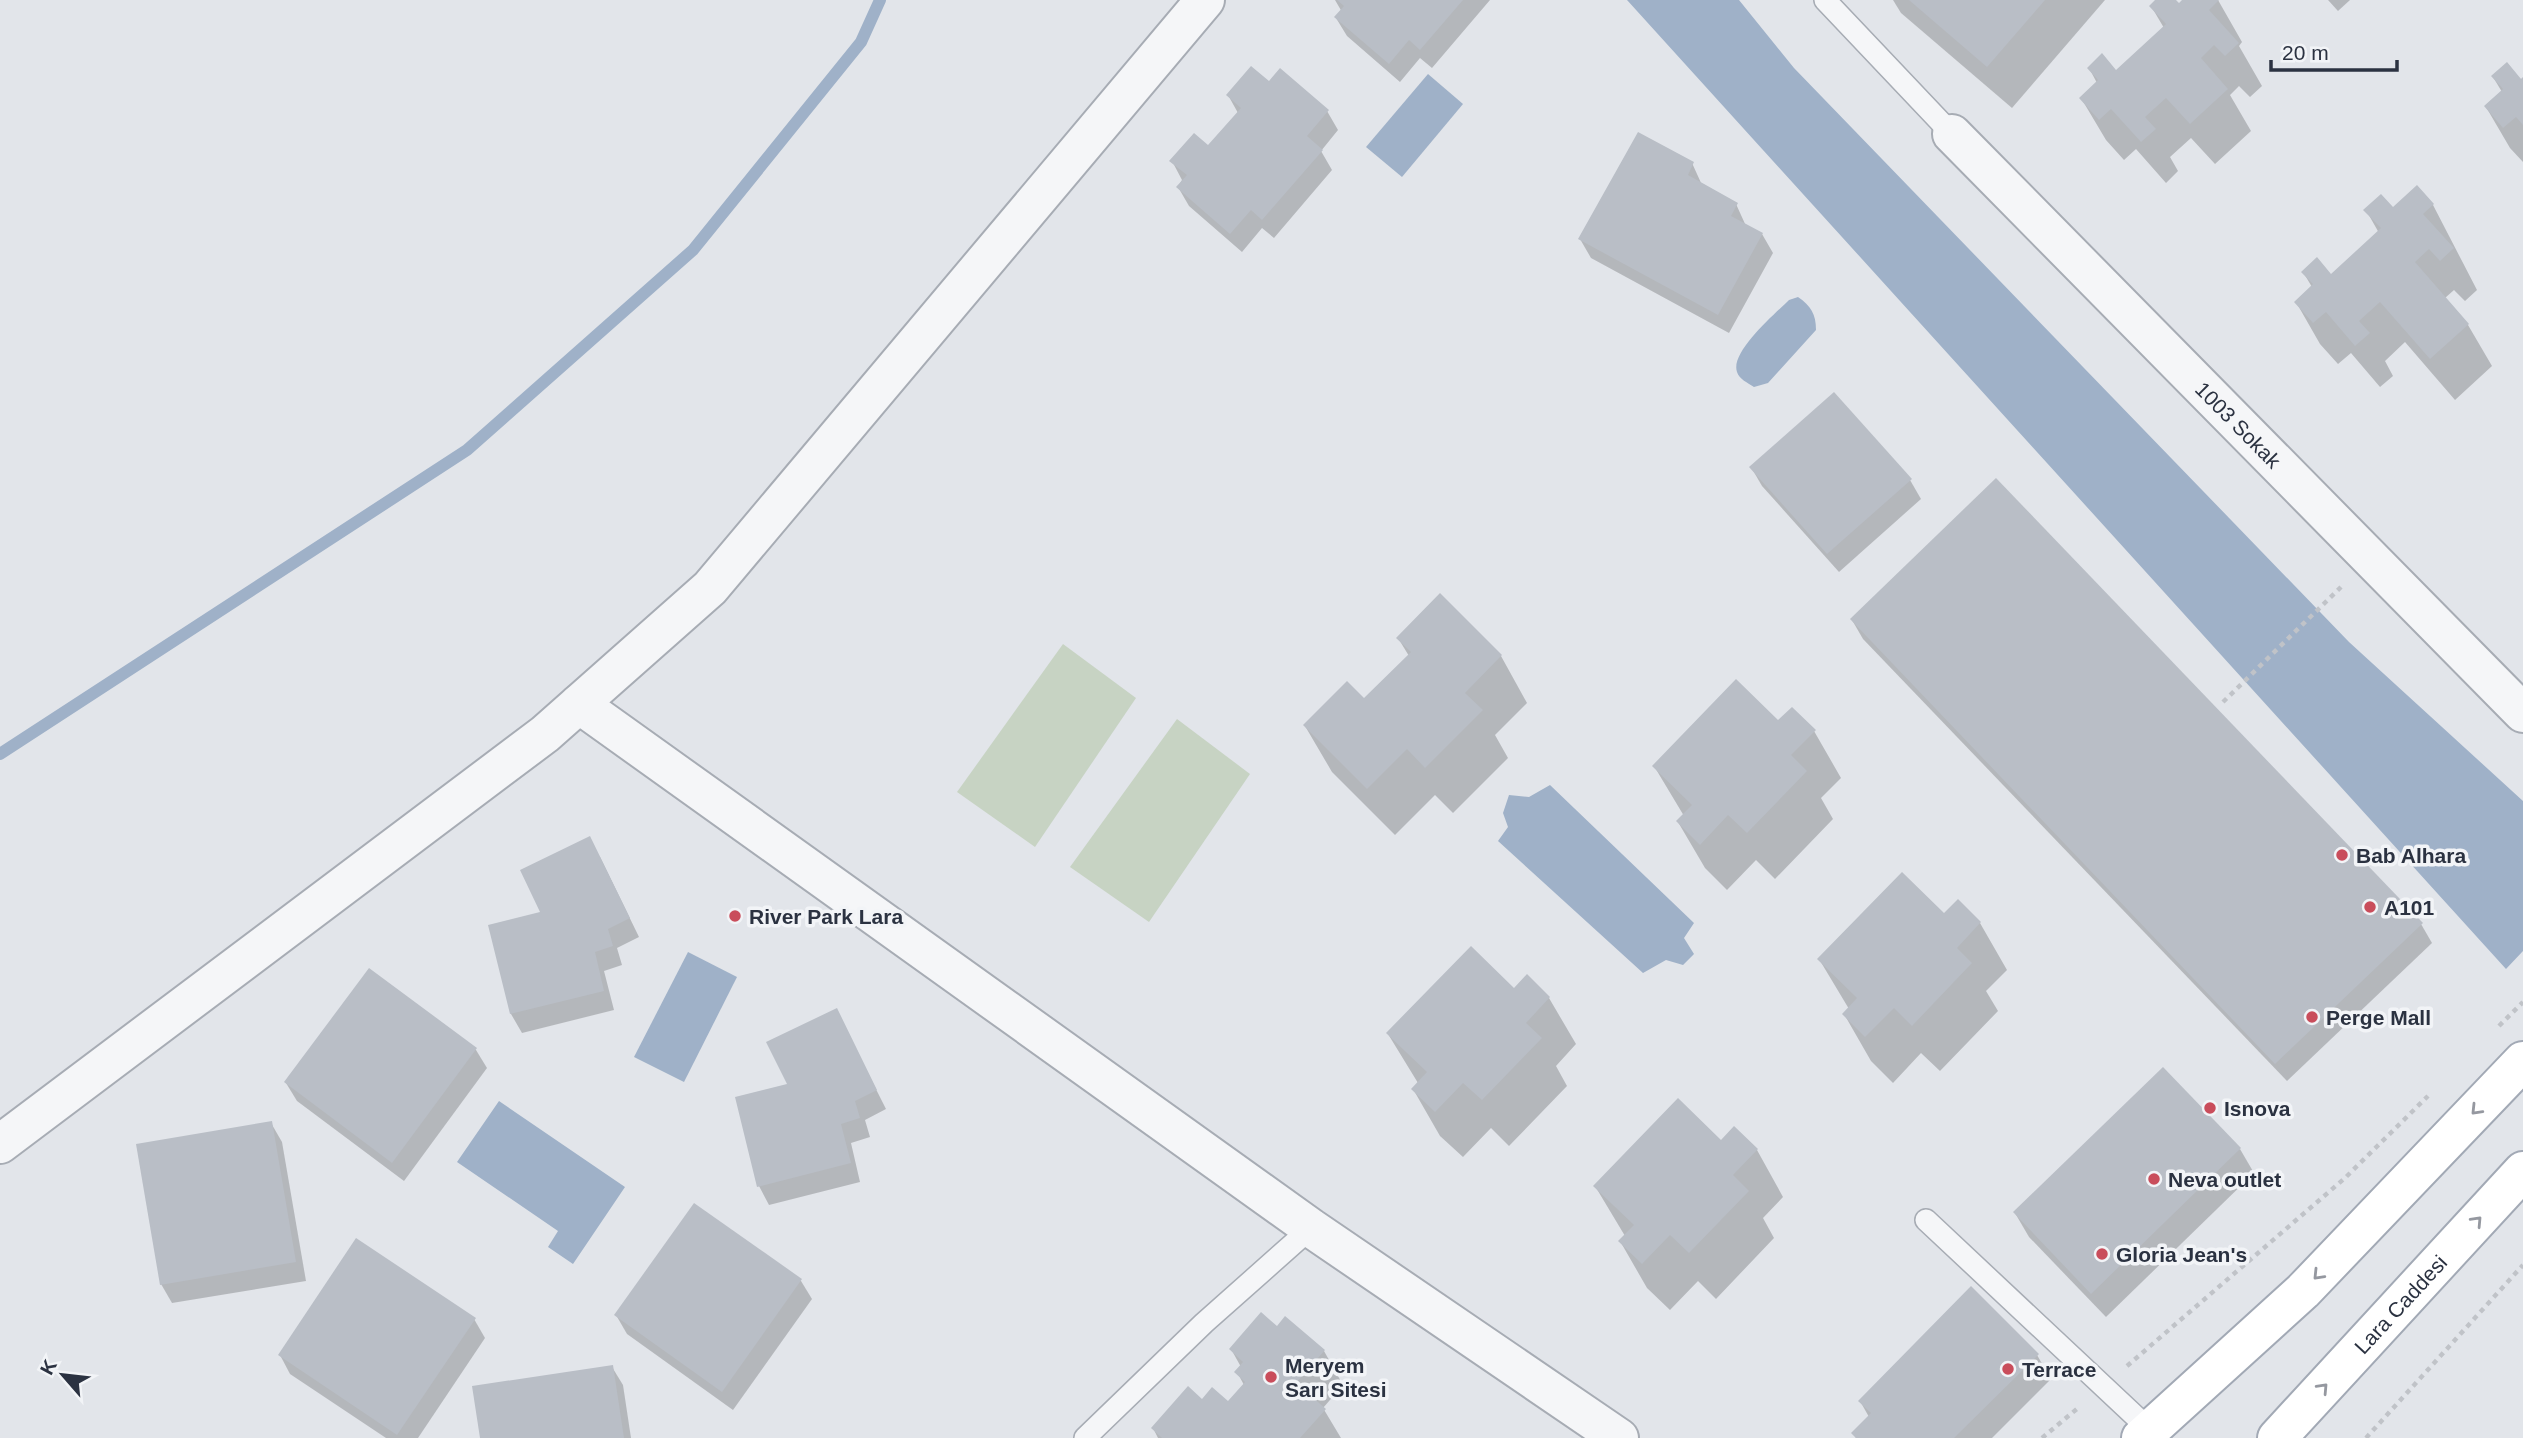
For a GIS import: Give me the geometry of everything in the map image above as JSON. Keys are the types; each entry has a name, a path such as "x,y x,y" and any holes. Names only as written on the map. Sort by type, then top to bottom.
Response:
{"main road":[{"path":"2146,1434 2303,1291 2523,1061"},
{"name":"Lara Caddesi","path":"2277,1438 2523,1171"}],"street":[{"path":"0,1144 545,734 710,588 1205,0"},
{"name":"1003 Sokak","path":"1952,134 2523,713"},
{"path":"579,704 1311,1228 1619,1438"}],"lane":[{"path":"1825,0 1952,134"},
{"path":"1926,1220 2103,1386 2146,1434"},
{"path":"1085,1438 1204,1324 1311,1228"}],"path":[{"path":"2223,702 2325,604"},
{"path":"2493,1031 2523,1002"},
{"path":"2042,1438 2345,1178 2434,1090"},
{"path":"2367,1438 2523,1265"}],"green space":[{"path":"1063,644 1136,698 1035,847 957,792"},
{"path":"1177,719 1250,774 1149,922 1070,867"}],"water":[{"path":"1627,0 1739,0 1794,68 2349,642 2523,801 2523,951 2506,969"},
{"path":"1428,74 1463,104 1402,177 1366,147"},
{"path":"1798,297 1812,311 1816,330 1768,383 1754,387 1737,372 1740,354 1789,300"},
{"path":"1550,785 1694,923 1684,938 1694,954 1683,965 1666,960 1643,973 1498,841 1508,827 1503,813 1509,795 1529,797"},
{"path":"688,952 737,977 684,1082 634,1057"},
{"path":"499,1101 625,1187 573,1264 548,1247 558,1231 457,1162"}],"building":[{"path":"1337,0 1463,0 1420,50 1409,40 1389,64 1334,17 1344,6"},
{"path":"1909,0 2045,0 1987,67"},
{"path":"2155,0 2176,0 2179,3 2182,0 2219,0 2209,10 2239,43 2225,56 2214,45 2201,58 2228,89 2190,124 2166,98 2145,117 2156,129 2141,142 2111,109 2099,120 2079,98 2098,80 2087,68 2102,53 2116,70 2166,24 2149,6"},
{"path":"2507,62 2521,79 2523,77 2523,125 2516,117 2503,128 2484,106 2503,89 2491,76"},
{"path":"1251,66 1269,81 1280,68 1329,110 1307,136 1323,150 1262,220 1251,210 1230,234 1176,187 1187,175 1169,161 1194,133 1208,145 1241,108 1226,95"},
{"path":"1638,132 1694,162 1688,175 1738,203 1731,216 1763,233 1718,315 1578,239"},
{"path":"2417,185 2434,204 2423,214 2454,248 2440,261 2429,249 2415,262 2469,324 2430,359 2380,302 2359,321 2370,333 2355,346 2326,312 2313,323 2294,302 2313,284 2301,272 2317,257 2331,274 2381,228 2363,210 2381,194 2393,207"},
{"path":"1834,392 1912,479 1827,554 1749,467"},
{"path":"1996,478 2423,923 2275,1064 1850,619"},
{"path":"1440,593 1502,655 1465,693 1483,710 1425,768 1407,749 1367,789 1303,725 1347,681 1364,698 1411,652 1396,638"},
{"path":"1736,679 1778,720 1792,707 1816,730 1791,755 1807,771 1747,833 1728,815 1700,845 1676,821 1692,805 1652,766"},
{"path":"590,836 630,918 608,929 613,946 595,952 604,991 510,1014 488,925 540,912 520,870"},
{"path":"1902,872 1944,913 1958,899 1981,922 1957,948 1972,963 1912,1026 1894,1008 1865,1037 1842,1014 1857,998 1817,959"},
{"path":"1471,946 1514,988 1527,974 1550,997 1526,1023 1542,1038 1482,1100 1463,1083 1435,1112 1411,1089 1427,1072 1386,1033"},
{"path":"369,968 477,1048 392,1163 284,1082"},
{"path":"837,1008 877,1090 855,1101 860,1118 841,1124 851,1163 757,1187 735,1097 787,1084 766,1042"},
{"path":"2163,1067 2241,1148 2091,1294 2013,1212"},
{"path":"1678,1098 1721,1140 1734,1126 1758,1149 1733,1175 1749,1191 1689,1253 1670,1235 1642,1264 1618,1241 1634,1225 1593,1186"},
{"path":"272,1121 296,1262 160,1285 136,1144"},
{"path":"694,1203 802,1279 722,1392 614,1315"},
{"path":"356,1238 476,1318 397,1435 278,1355"},
{"path":"1971,1286 2039,1354 1954,1438 1856,1438 1851,1433 1871,1413 1858,1401"},
{"name":"Meryem Sarı Sitesi","path":"1261,1312 1277,1326 1285,1316 1325,1350 1296,1383 1326,1409 1300,1438 1162,1438 1151,1428 1188,1386 1202,1399 1212,1387 1228,1401 1245,1382 1234,1372 1243,1362 1229,1349"},
{"path":"613,1365 624,1438 480,1438 472,1386"}],"waterway":[{"path":"0,754 467,450 693,250 861,42 880,0"}],"place":[{"name":"Bab Alhara","path":"2342,855"},
{"name":"A101","path":"2370,907"},
{"name":"River Park Lara","path":"735,916"},
{"name":"Perge Mall","path":"2312,1017"},
{"name":"Isnova","path":"2210,1108"},
{"name":"Neva outlet","path":"2154,1179"},
{"name":"Gloria Jean's","path":"2102,1254"},
{"name":"Terrace","path":"2008,1369"},
{"name":"Meryem Sarı Sitesi","path":"1271,1377"}]}
